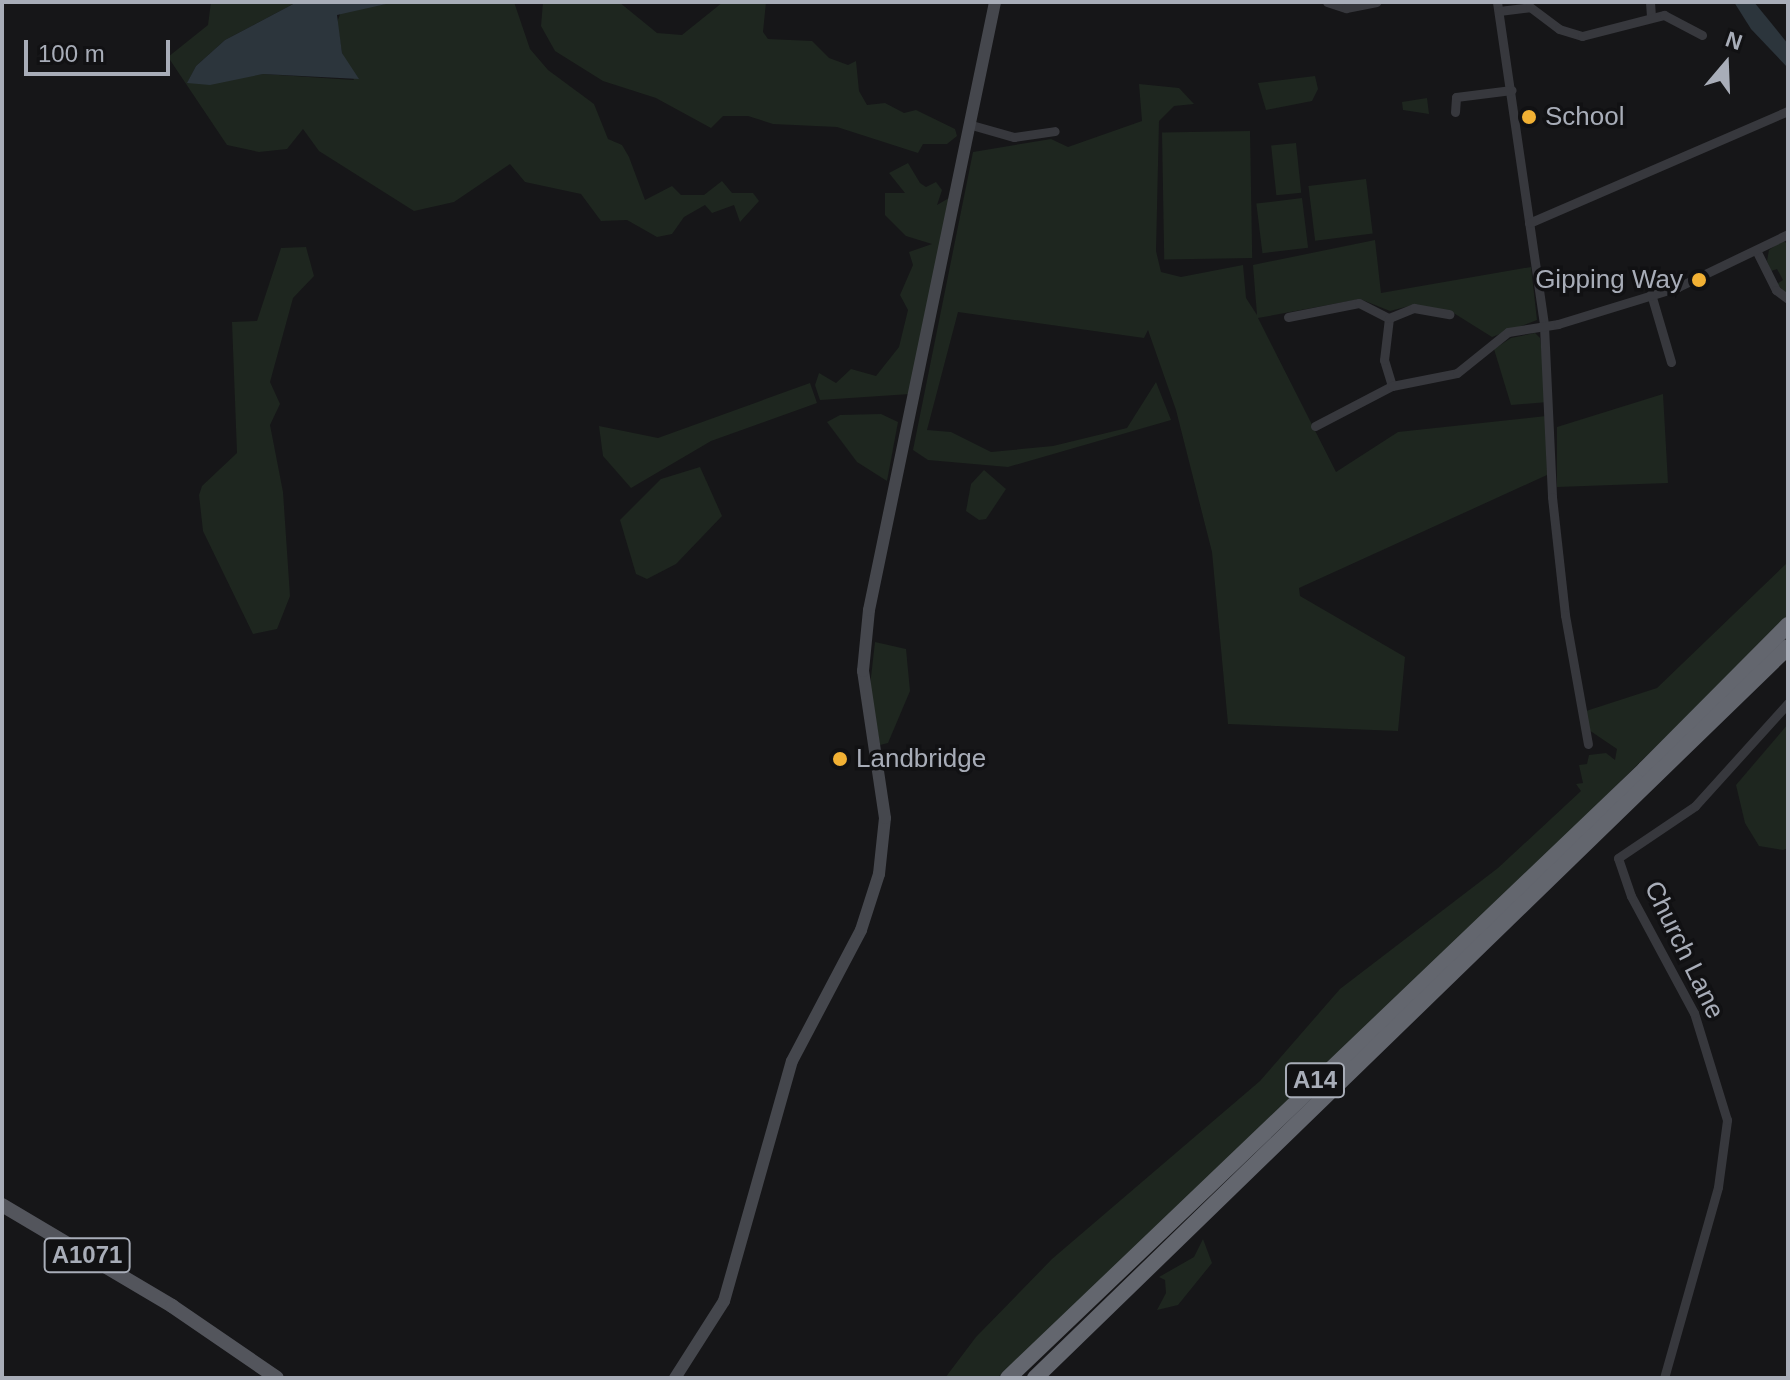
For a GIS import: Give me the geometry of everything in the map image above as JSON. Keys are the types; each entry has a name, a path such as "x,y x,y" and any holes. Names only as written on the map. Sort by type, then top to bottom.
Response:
{"highway":[{"name":"A14","path":"1035,1378 1649,775 1788,625"},
{"name":"A14","path":"1649,775 1788,647"},
{"name":"A14","path":"1008,1378 1634,790"}],"main road":[{"path":"675,1378 724,1301 792,1061 861,930 879,874 885,818 864,687 865,642 995,2"},
{"name":"A1071","path":"2,1205 172,1306 277,1378"}],"street":[{"path":"1327,2 1346,8 1376,2"},
{"path":"1650,2 1651,15"},
{"path":"1588,744 1559,566 1544,326 1498,7 1530,7 1559,29 1582,36 1610,32 1651,15 1677,19 1702,35"},
{"path":"1455,112 1456,97 1512,90"},
{"path":"1529,223 1788,111"},
{"path":"968,124 1014,137 1055,131"},
{"path":"1315,426 1392,386 1451,376 1502,335 1544,326 1696,280 1788,234"},
{"path":"1756,250 1776,290 1788,299"},
{"path":"1651,294 1671,362"},
{"path":"1288,317 1359,303 1389,318 1414,308 1449,314"},
{"path":"1389,318 1384,360 1392,386"},
{"name":"Church Lane","path":"1664,1378 1721,1178 1727,1120 1694,1013 1631,896 1618,858 1695,806 1788,703"}],"shaded area":[{"path":"211,2 297,2 225,40 196,66 188,82 263,74 354,80 342,53 337,22 341,12 395,2 514,2 530,49 548,70 594,104 608,139 622,145 629,157 645,200 672,186 681,195 704,195 722,181 732,193 753,193 759,201 740,222 734,205 712,213 705,205 684,217 672,234 657,237 627,220 601,221 581,194 525,182 510,164 454,202 414,211 319,151 303,129 287,149 259,152 227,145 168,57 208,25"},
{"path":"297,2 395,2 337,15 342,53 359,79 263,74 210,85 187,83 196,66 225,40"},
{"path":"543,2 619,2 657,33 682,35 723,2 766,2 763,32 768,39 812,41 829,58 848,65 856,61 859,91 867,105 885,103 904,113 916,110 955,129 957,136 947,144 923,144 918,153 837,127 773,124 748,116 723,116 711,128 656,98 603,81 555,51 541,26"},
{"path":"1734,2 1754,2 1788,44 1788,68 1751,29"},
{"path":"1315,76 1318,89 1312,101 1266,110 1258,83"},
{"path":"1139,84 1179,88 1194,104 1174,106 1159,121 1156,251 1161,272 1181,277 1243,265 1246,298 1257,315 1253,265 1375,240 1381,293 1531,267 1537,320 1492,337 1452,312 1413,305 1390,311 1360,299 1258,318 1336,472 1398,432 1546,416 1547,475 1299,588 1300,596 1405,657 1398,731 1228,724 1212,552 1176,410 1148,330 1144,338 958,312 927,430 951,432 991,452 1053,446 1127,428 1156,382 1171,420 1008,467 928,460 913,450 973,152 1051,139 1068,147 1142,121"},
{"path":"1427,98 1429,114 1403,110 1402,102"},
{"path":"1250,131 1252,258 1164,260 1162,133"},
{"path":"1296,143 1301,193 1276,195 1271,146"},
{"path":"908,163 920,183 926,187 936,182 942,190 937,205 949,198 910,394 820,400 815,385 819,373 836,383 851,369 876,376 899,347 908,310 900,295 913,265 909,252 932,244 906,236 885,215 885,193 905,193 889,173"},
{"path":"1366,179 1373,234 1315,241 1308,186"},
{"path":"1302,198 1308,248 1262,253 1256,204"},
{"path":"1783,240 1788,245 1788,296 1777,284 1783,280 1777,269 1771,271 1767,261 1769,250"},
{"path":"306,247 314,276 293,298 270,382 280,404 270,425 283,492 290,596 277,629 253,634 203,531 199,495 202,486 237,453 232,322 257,321 281,248"},
{"path":"1535,333 1540,338 1548,402 1511,405 1494,349 1511,338"},
{"path":"810,383 817,403 711,441 631,488 603,456 599,426 658,438"},
{"path":"1663,394 1668,483 1557,487 1557,427"},
{"path":"881,414 898,422 887,481 857,462 827,422 840,415"},
{"path":"700,467 722,516 676,564 647,579 636,574 620,520 661,479"},
{"path":"984,470 1006,489 986,519 979,520 966,511 971,484"},
{"path":"1788,562 1788,617 1461,938 997,1378 945,1378 976,1337 1052,1259 1260,1081 1340,989 1498,868 1581,791 1576,784 1583,783 1579,765 1587,764 1589,755 1606,753 1615,760 1617,749 1583,726 1583,712 1657,688"},
{"path":"875,642 906,649 910,691 888,743 880,745 870,686"},
{"path":"1788,724 1788,848 1783,850 1759,846 1745,823 1736,785"},
{"path":"1203,1239 1212,1263 1178,1305 1157,1310 1166,1293 1165,1280 1159,1277 1194,1257"}],"place":[{"name":"School","path":"1529,117"},
{"name":"Gipping Way","path":"1699,280"},
{"name":"Landbridge","path":"840,759"}]}
